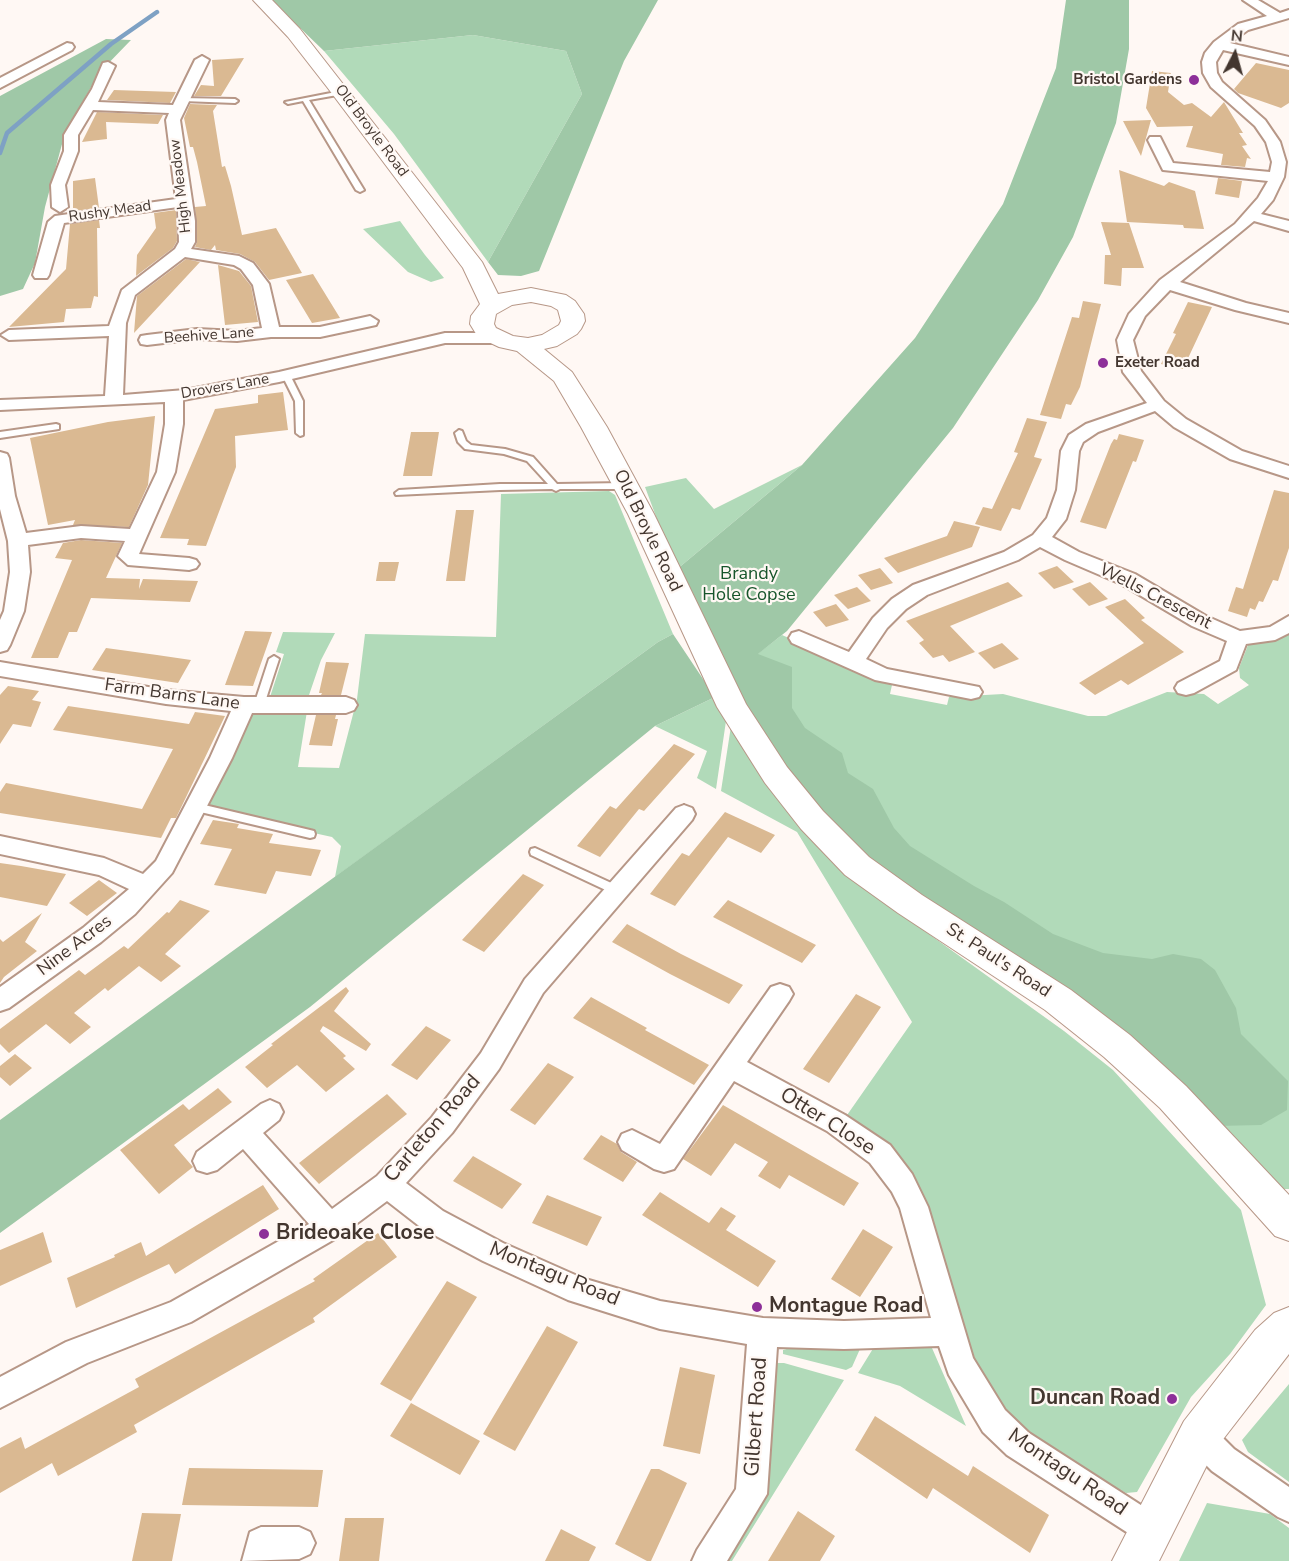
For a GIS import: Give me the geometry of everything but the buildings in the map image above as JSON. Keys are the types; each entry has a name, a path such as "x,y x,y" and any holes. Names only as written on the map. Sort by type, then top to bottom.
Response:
{"main road":[{"name":"Old Broyle Road","path":"262,0 294,33 474,267 483,291 487,311 482,324 486,332 495,338"},
{"name":"Old Broyle Road","path":"474,267 517,296"},
{"path":"487,311 517,296 545,297 567,306 573,314 573,321 569,329 561,336 549,341 525,345 495,338"},
{"name":"Old Broyle Road","path":"561,336 563,377"},
{"name":"Old Broyle Road","path":"525,345 563,377 594,427 626,486 723,689"},
{"name":"St. Paul's Road","path":"723,689 732,707 777,776 812,820 857,866 910,904 1058,1000 1117,1046 1173,1097 1285,1214"},
{"path":"1142,1545 1199,1436 1270,1344 1289,1327"}],"street":[{"path":"1249,0 1282,15"},
{"path":"1282,15 1243,27 1219,45 1209,62 1210,73 1216,84 1272,131 1279,162 1277,177 1265,200 1251,216 1226,238 1166,283 1137,314 1125,340 1132,372 1158,405 1180,423 1236,455 1289,472"},
{"path":"1219,45 1288,61"},
{"path":"0,84 67,47"},
{"path":"89,105 177,109 202,60"},
{"path":"60,207 58,185 71,151 71,135 103,82 108,66"},
{"name":"High Meadow","path":"114,401 118,319 128,293 182,252 187,242 177,109"},
{"path":"1155,140 1168,167 1277,177"},
{"name":"Rushy Mead","path":"41,274 57,220 184,202"},
{"path":"1251,216 1289,226"},
{"name":"Beehive Lane","path":"182,252 239,261 247,266 261,284 271,332"},
{"path":"1166,283 1240,307 1289,318"},
{"name":"Drovers Lane","path":"445,338 487,311"},
{"name":"Beehive Lane","path":"147,340 197,334 237,336 271,332 320,332 370,321"},
{"path":"9,335 117,331"},
{"name":"Drovers Lane","path":"0,405 114,401 174,396 286,375 445,338 495,338"},
{"path":"174,396 174,424 166,472 128,556 130,559 189,564"},
{"path":"853,662 880,624 899,604 920,590 1011,556 1040,540 1056,519 1066,490 1070,451 1075,439 1092,428 1129,413 1158,405"},
{"path":"0,458 6,496 18,541 20,572 18,596 8,629 0,645"},
{"path":"18,541 53,534 81,532 137,536"},
{"name":"Wells Crescent","path":"1040,540 1128,579 1199,621 1238,638"},
{"path":"1186,688 1229,665 1238,638 1275,633 1289,623"},
{"path":"799,638 882,675 971,692"},
{"name":"Farm Barns Lane","path":"0,669 166,697 251,705 346,705"},
{"name":"Nine Acres","path":"0,1001 92,935 126,907 164,867 251,705"},
{"name":"Carleton Road","path":"0,1393 77,1353 181,1311 330,1227 387,1185 442,1125 490,1061 534,986 616,890 684,823"},
{"path":"0,845 104,867 146,886"},
{"path":"632,1142 664,1160 780,994"},
{"name":"Otter Close","path":"731,1066 836,1123 880,1154 902,1183 914,1207 949,1332"},
{"path":"207,1161 270,1112"},
{"path":"245,1132 330,1227"},
{"name":"Montagu Road","path":"387,1185 433,1220 493,1252 578,1290 660,1315 763,1332 844,1335 949,1332 960,1365 994,1421 1018,1444 1142,1545"},
{"name":"Gilbert Road","path":"708,1561 752,1494 763,1332"},
{"path":"1199,1436 1223,1460 1289,1506"},
{"path":"258,1561 261,1543 299,1543"}],"lane":[{"path":"288,102 341,93"},
{"path":"305,100 360,190"},
{"path":"177,109 235,101"},
{"path":"286,375 299,401 300,434"},
{"path":"0,435 56,427"},
{"path":"459,433 462,442 468,447 505,452 530,459 556,488"},
{"path":"399,494 500,487 626,486"},
{"path":"251,705 274,659"},
{"path":"196,807 310,834"},
{"path":"535,852 616,890"}],"green space":[{"path":"271,0 658,0 624,61 539,271 521,276 498,275 488,262 582,94 566,51 473,35 324,51"},
{"name":"Brandy Hole Copse","path":"1066,0 1129,0 1129,49 1116,123 1073,237 1038,300 953,428 787,631 758,654 792,667 792,708 805,728 842,753 848,773 873,789 894,828 910,846 1053,934 1103,953 1152,959 1173,954 1201,959 1215,970 1236,1008 1241,1034 1288,1081 1287,1110 1261,1125 1216,1126 861,856 788,772 729,676 676,570 802,465 915,338 1003,204 1056,68"},
{"path":"473,35 566,51 582,94 488,262 394,134 324,51"},
{"path":"106,39 131,40 99,73 65,133 45,207 35,263 23,289 0,296 0,96"},
{"path":"400,221 444,278 431,282 408,272 363,229"},
{"path":"802,465 676,570 645,487 686,478 714,509"},
{"path":"609,491 615,495 673,634 658,642 335,877 341,846 332,837 196,807 244,705 308,705 298,767 339,768 357,699 365,634 496,637 501,494"},
{"path":"283,632 335,633 321,660 308,698 270,697 284,654 276,652"},
{"path":"1289,633 1289,1189 1277,1189 1063,994 729,676 782,635 887,681 892,685 890,694 947,705 949,697 1003,694 1088,716 1106,716 1167,692 1204,694 1218,704 1249,685 1240,678 1239,668 1248,645 1282,637"},
{"path":"673,634 715,697 655,726 310,1007 0,1233 0,1120 658,642"},
{"path":"715,697 726,721 716,789 697,778 707,751 655,726"},
{"path":"731,726 855,881 1064,1031 1113,1070 1241,1210 1266,1305 1230,1354 1191,1397 1137,1492 1126,1493 1023,1436 966,1361 921,1204 845,1118 912,1022 797,832 721,791"},
{"path":"801,1345 858,1347 860,1349 852,1367 846,1370 783,1354 783,1350"},
{"path":"926,1345 932,1348 966,1426 900,1386 858,1373 874,1347"},
{"path":"784,1363 844,1380 732,1561 728,1561 765,1490 772,1364"},
{"path":"1289,1384 1289,1482 1248,1452 1242,1440"},
{"path":"1207,1503 1270,1514 1289,1528 1289,1561 1179,1561"}],"waterway":[{"path":"0,153 7,133 111,44 157,12"}],"place":[{"name":"Bristol Gardens","path":"1194,80"},
{"name":"Exeter Road","path":"1103,363"},
{"name":"Brideoake Close","path":"264,1234"},
{"name":"Montague Road","path":"757,1307"},
{"name":"Duncan Road","path":"1172,1399"}]}
